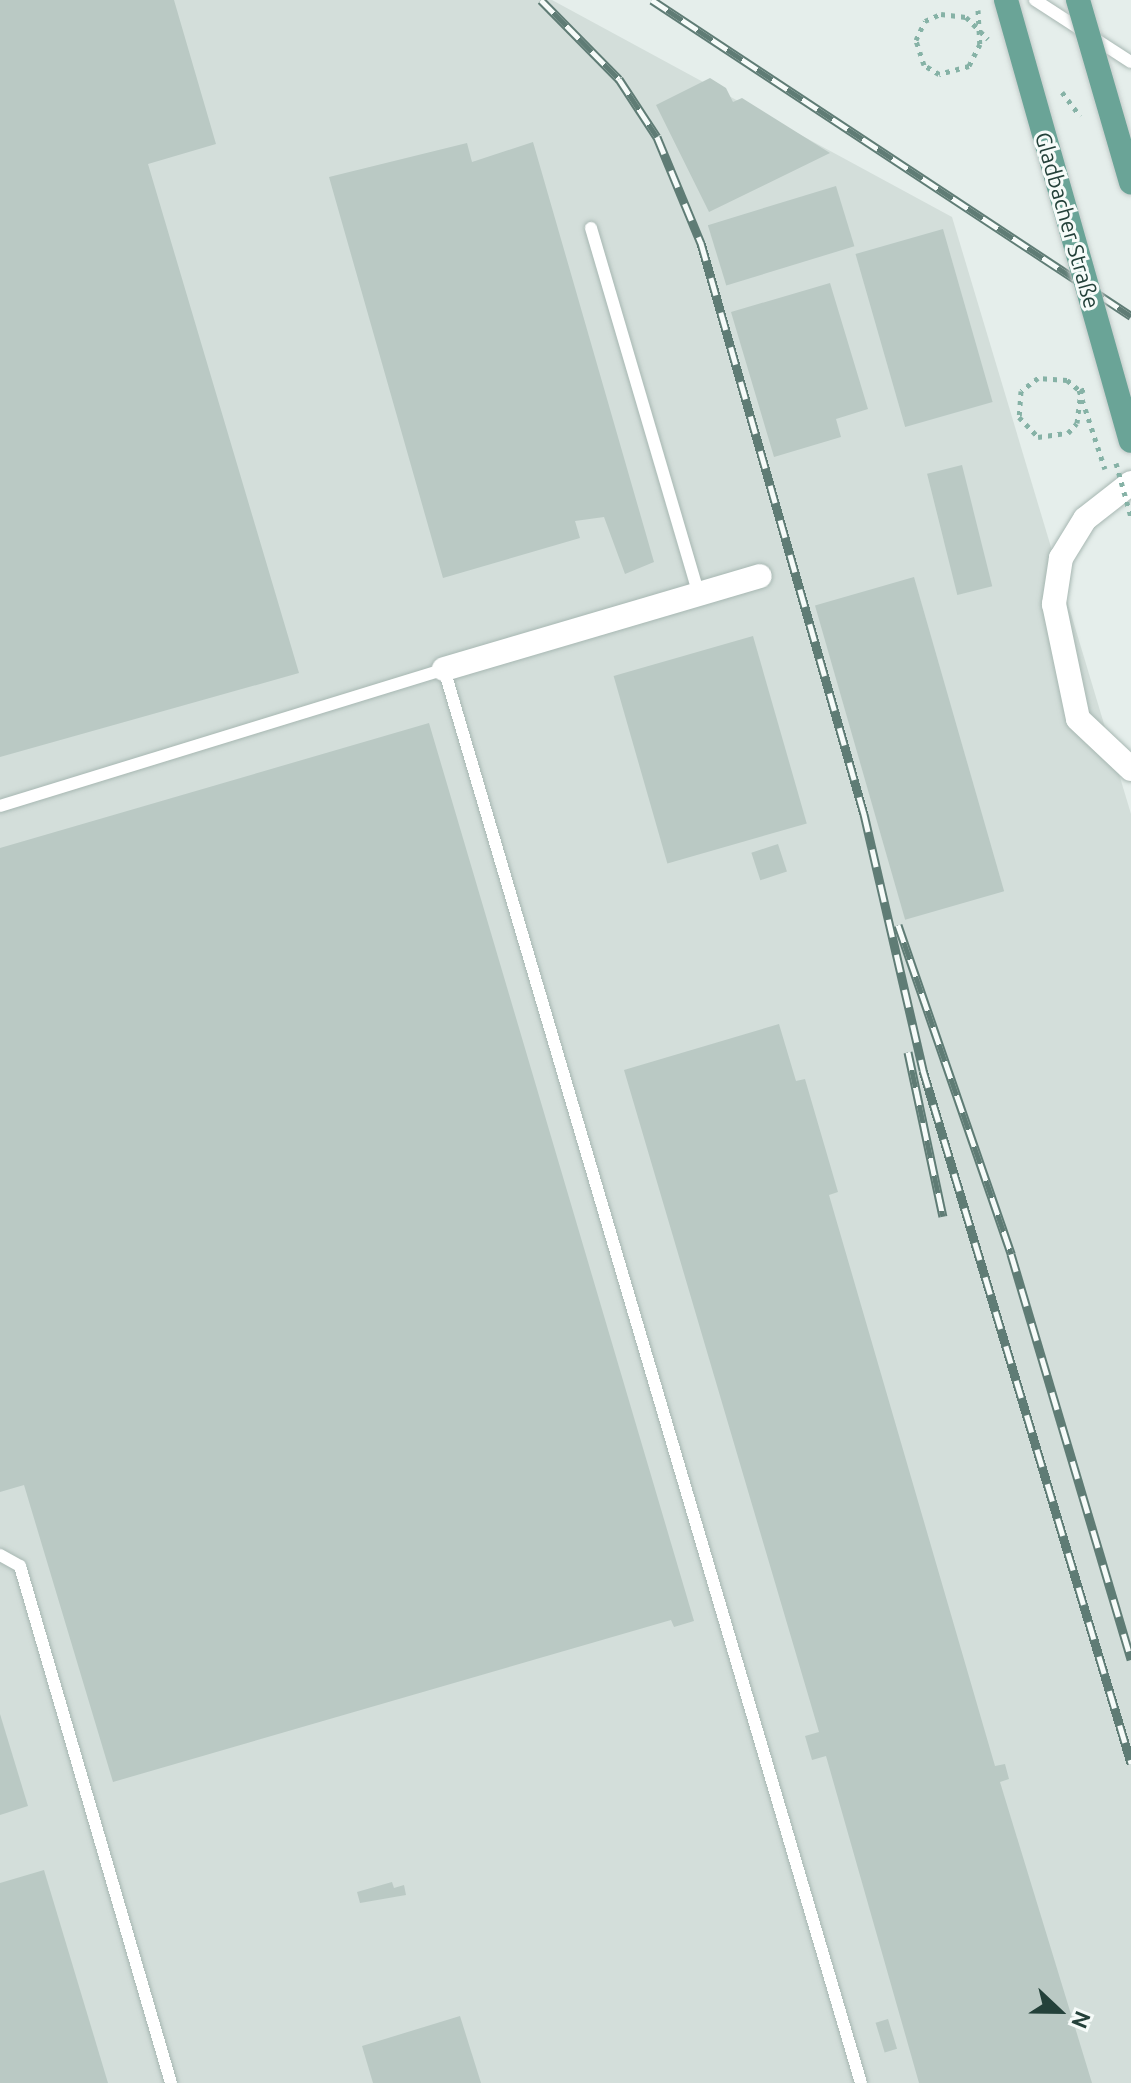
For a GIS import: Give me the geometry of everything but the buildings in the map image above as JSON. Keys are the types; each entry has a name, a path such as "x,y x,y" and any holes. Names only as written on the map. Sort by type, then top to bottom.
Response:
{"main road":[{"name":"Gladbacher Straße","path":"1006,0 1131,441"},
{"path":"1078,0 1131,182"}],"street":[{"path":"1121,489 1085,519 1061,558 1054,604 1078,719 1131,769"},
{"path":"444,669 760,576"}],"lane":[{"path":"1035,0 1131,62"},
{"path":"591,228 699,594"},
{"path":"0,806 444,669 861,2083"},
{"path":"0,1555 20,1566 171,2083"}],"path":[{"path":"978,1 980,44 969,66 939,74 924,65 916,40 925,21 941,14 966,17 999,44"},
{"path":"1094,385 1081,391 1077,423 1068,433 1038,437 1019,417 1021,391 1038,378 1067,380 1079,390 1095,431 1121,489"}],"shaded area":[{"path":"0,0 552,0 952,217 1131,814 1131,2083 0,2083"}],"railway":[{"path":"541,0 619,79 657,137 701,243 864,814 923,1070 1131,1763"},
{"path":"652,0 1131,316"},
{"path":"898,925 1011,1254 1131,1660"},
{"path":"908,1052 943,1216"}]}
